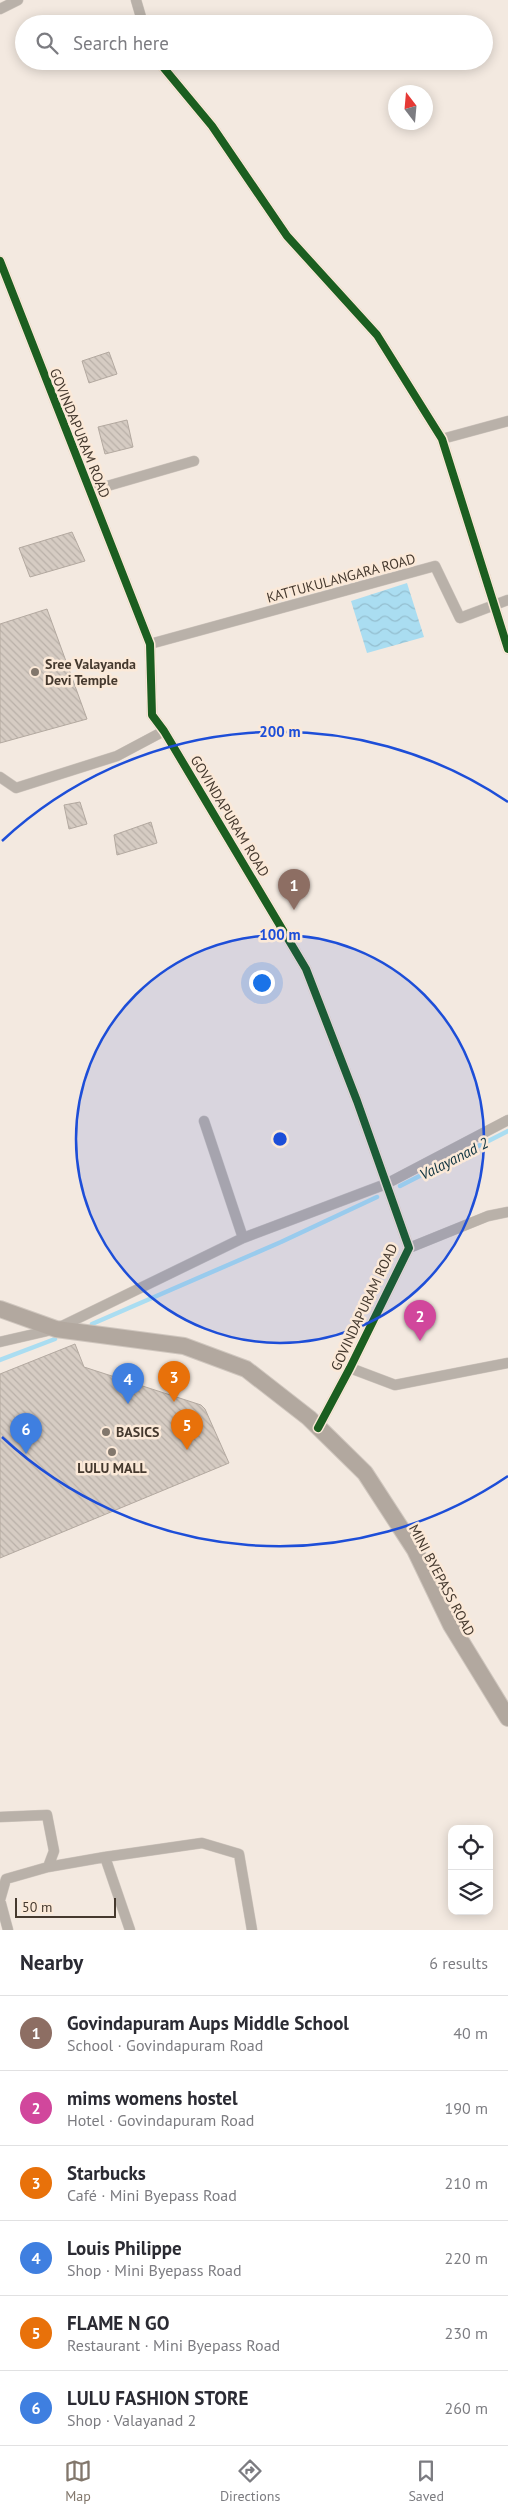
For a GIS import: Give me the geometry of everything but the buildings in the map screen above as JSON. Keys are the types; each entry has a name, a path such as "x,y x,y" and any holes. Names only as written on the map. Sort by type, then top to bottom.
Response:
{"main road":[{"name":"MINI BYEPASS ROAD","path":"0,1310 56,1329 184,1346 246,1369 318,1428 365,1473 415,1550 451,1625 508,1718"}],"street":[{"path":"0,9 18,0"},
{"path":"136,0 140,15"},
{"path":"165,70 212,126 287,236 377,335 442,440 508,649"},
{"name":"GOVINDAPURAM ROAD","path":"0,261 150,644 152,715 164,731 306,969 409,1248 318,1428"},
{"path":"442,440 508,421"},
{"path":"90,491 194,462"},
{"name":"KATTUKULANGARA ROAD","path":"150,644 434,566 460,618 508,600"},
{"path":"0,777 16,788 53,778 117,756 164,731"},
{"path":"0,1342 56,1329 243,1238 386,1184 508,1120"},
{"path":"204,1121 243,1238"},
{"path":"409,1248 488,1216 508,1212"},
{"path":"350,1368 395,1385 508,1363"},
{"path":"0,1817 47,1815 54,1851 48,1867"},
{"path":"8,1930 0,1900 6,1879 48,1867 202,1843 239,1854 252,1930"},
{"path":"105,1857 130,1930"}],"water":[{"path":"407,583 424,637 367,653 351,601"}],"waterway":[{"name":"Valayanad 2","path":"400,1186 508,1131"},
{"path":"92,1324 281,1242 377,1197"},
{"path":"0,1360 55,1339"}],"cycle path":[{"path":"165,70 212,126 287,236 377,335 442,439 508,649"},
{"path":"0,261 150,644 152,715 164,731 306,969 357,1101 409,1248 318,1428"}],"place":[{"name":"Sree Valayanda Devi Temple","path":"35,672"},
{"name":"Govindapuram Aups Middle School","path":"294,910"},
{"name":"mims womens hostel","path":"420,1341"},
{"name":"Starbucks","path":"174,1402"},
{"name":"Louis Philippe","path":"128,1404"},
{"name":"BASICS","path":"106,1432"},
{"name":"FLAME N GO","path":"187,1450"},
{"name":"LULU MALL","path":"112,1452"},
{"name":"LULU FASHION STORE","path":"26,1454"}]}
